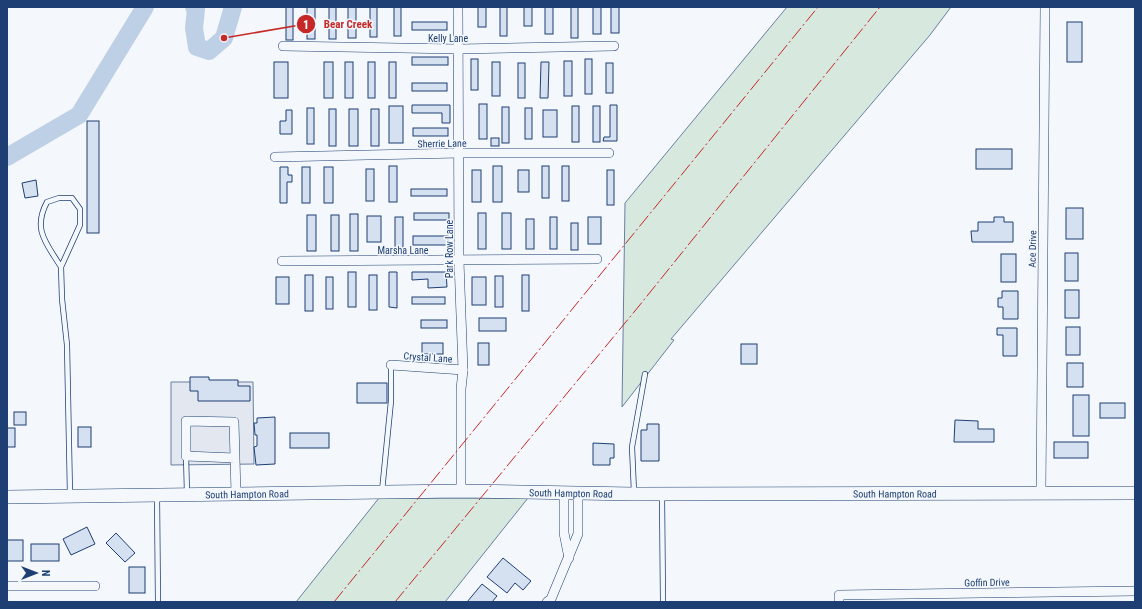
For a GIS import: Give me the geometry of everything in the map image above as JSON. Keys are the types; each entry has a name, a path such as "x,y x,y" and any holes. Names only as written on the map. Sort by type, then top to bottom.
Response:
{"main road":[{"name":"South Hampton Road","path":"7,497 462,491 634,494 662,492 1135,493"}],"street":[{"name":"Park Row Lane","path":"458,7 460,261 463,370 461,389 462,491"},
{"name":"Ace Drive","path":"1041,492 1045,7"},
{"name":"Kelly Lane","path":"283,46 459,49 614,46"},
{"name":"Sherrie Lane","path":"275,157 460,153 608,153"},
{"name":"Marsha Lane","path":"282,261 597,259"},
{"name":"Crystal Lane","path":"391,365 463,370"},
{"path":"235,458 186,456 186,421 234,422 235,458 236,494"},
{"path":"547,602 551,599 578,534 578,492"},
{"path":"564,493 564,533 569,558"},
{"path":"7,586 95,586"},
{"name":"Goffin Drive","path":"839,599 1135,591"}],"lane":[{"path":"61,267 41,235 40,214 47,202 59,198 72,198 80,209 80,225 61,267 62,299 67,345 70,496"},
{"path":"382,492 391,401 391,365"},
{"path":"634,494 632,447 645,374"},
{"path":"186,456 187,495"},
{"path":"662,492 663,602"},
{"path":"157,496 158,602"}],"shaded area":[{"path":"787,7 951,7 930,35 671,339 674,340 622,407 625,203"},
{"path":"171,382 253,382 254,464 171,465"},
{"path":"379,498 528,498 445,602 296,602"}],"building":[{"path":"286,7 293,7 293,40 286,40"},
{"path":"307,7 315,7 315,39 307,39"},
{"path":"329,7 336,7 336,39 329,39"},
{"path":"348,7 356,7 356,38 348,38"},
{"path":"370,7 377,7 377,37 370,37"},
{"path":"394,7 401,7 401,36 394,36"},
{"path":"478,7 486,7 486,27 478,27"},
{"path":"500,7 507,7 507,36 500,36"},
{"path":"524,7 532,7 532,26 524,26"},
{"path":"545,7 553,7 553,34 545,34"},
{"path":"571,7 578,7 578,38 571,38"},
{"path":"593,7 601,7 601,34 593,34"},
{"path":"611,7 619,7 619,33 611,33"},
{"path":"412,22 447,22 447,30 412,30"},
{"path":"1067,22 1082,22 1082,62 1067,62"},
{"path":"412,57 448,57 448,65 412,65"},
{"path":"471,59 478,59 478,90 471,90"},
{"path":"585,59 592,59 592,94 585,94"},
{"path":"564,61 572,61 572,96 564,96"},
{"path":"274,62 288,62 288,98 274,98"},
{"path":"324,62 333,62 333,98 324,98"},
{"path":"345,62 353,62 353,98 345,98"},
{"path":"368,62 375,62 375,98 368,98"},
{"path":"389,62 396,62 396,98 389,98"},
{"path":"492,62 500,62 500,96 492,96"},
{"path":"541,62 549,62 548,98 540,98"},
{"path":"518,63 525,63 525,98 518,98"},
{"path":"606,63 613,63 613,93 606,93"},
{"path":"412,83 447,83 447,91 412,91"},
{"path":"479,104 487,104 487,139 479,139"},
{"path":"412,105 450,105 450,123 442,123 442,113 412,113"},
{"path":"610,105 617,105 617,141 603,141 604,137 610,137"},
{"path":"389,106 403,106 403,143 389,143"},
{"path":"572,106 579,106 579,142 572,142"},
{"path":"593,106 600,106 600,142 593,142"},
{"path":"502,107 509,107 509,143 502,143"},
{"path":"307,108 314,108 314,144 307,144"},
{"path":"525,108 532,108 532,139 525,139"},
{"path":"329,109 336,109 336,146 329,146"},
{"path":"349,109 358,109 358,146 349,146"},
{"path":"371,109 379,109 379,146 371,146"},
{"path":"286,110 292,110 292,134 280,134 280,121 286,121"},
{"path":"543,110 557,110 557,137 543,137"},
{"path":"87,121 99,121 99,233 87,233"},
{"path":"413,128 448,128 448,136 413,136"},
{"path":"491,138 499,138 499,146 491,146"},
{"path":"976,149 1012,149 1012,169 976,169"},
{"path":"389,166 397,166 397,202 389,202"},
{"path":"493,166 502,166 502,202 493,202"},
{"path":"542,166 549,166 549,198 542,198"},
{"path":"562,166 569,166 569,201 562,201"},
{"path":"280,167 288,167 288,175 292,175 292,182 287,182 287,203 280,203"},
{"path":"302,167 310,167 310,203 302,203"},
{"path":"324,167 333,167 333,203 324,203"},
{"path":"366,169 374,169 374,201 366,201"},
{"path":"472,170 481,170 481,202 472,202"},
{"path":"518,170 529,170 529,192 518,192"},
{"path":"607,170 614,170 614,205 607,205"},
{"path":"36,180 38,196 25,198 22,183"},
{"path":"411,189 447,189 447,196 411,196"},
{"path":"1066,208 1083,208 1083,239 1066,239"},
{"path":"414,213 449,213 449,220 414,220"},
{"path":"478,213 486,213 486,249 478,249"},
{"path":"502,213 511,213 511,249 502,249"},
{"path":"350,214 358,214 358,251 350,251"},
{"path":"307,215 316,215 316,251 307,251"},
{"path":"331,215 339,215 339,251 331,251"},
{"path":"367,216 381,216 381,242 367,242"},
{"path":"395,217 403,217 403,248 395,248"},
{"path":"550,217 557,217 557,249 550,249"},
{"path":"588,217 601,217 601,244 588,244"},
{"path":"994,217 1004,217 1004,222 1013,222 1013,242 972,242 971,231 978,231 978,222 994,222"},
{"path":"526,219 534,219 534,249 526,249"},
{"path":"571,223 578,223 578,250 571,250"},
{"path":"413,236 448,236 448,245 413,245"},
{"path":"1065,253 1078,253 1078,281 1065,281"},
{"path":"1001,254 1016,254 1016,282 1001,282"},
{"path":"348,272 356,272 356,307 348,307"},
{"path":"389,272 397,272 397,308 389,307"},
{"path":"412,272 446,272 447,287 428,288 428,279 412,280"},
{"path":"305,275 313,275 313,311 305,311"},
{"path":"369,275 377,275 377,310 369,310"},
{"path":"522,275 529,275 529,311 522,311"},
{"path":"495,276 503,276 503,307 495,307"},
{"path":"276,277 289,277 289,304 276,304"},
{"path":"326,277 333,277 333,309 326,309"},
{"path":"472,277 486,277 486,305 472,305"},
{"path":"1065,290 1079,290 1079,318 1065,318"},
{"path":"1002,291 1018,291 1018,319 1003,319 1003,307 998,307 998,298 1002,298"},
{"path":"412,297 445,297 445,304 412,304"},
{"path":"479,318 506,318 506,331 479,331"},
{"path":"421,320 447,320 447,328 421,328"},
{"path":"1066,327 1080,327 1080,355 1066,355"},
{"path":"997,328 1017,328 1017,356 1003,356 1003,335 997,335"},
{"path":"422,343 443,343 443,354 422,354"},
{"path":"478,343 489,343 489,365 478,365"},
{"path":"741,344 757,344 757,364 741,364"},
{"path":"1067,363 1083,363 1083,387 1067,387"},
{"path":"190,377 209,377 209,380 238,380 238,386 250,386 250,401 198,401 198,391 190,391"},
{"path":"357,383 387,383 387,403 357,403"},
{"path":"1073,395 1089,395 1089,436 1073,436"},
{"path":"1100,403 1125,403 1125,418 1100,418"},
{"path":"14,412 26,412 26,425 14,425"},
{"path":"275,417 275,464 256,465 254,447 257,446 257,435 255,435 254,423 257,423 257,418"},
{"path":"955,420 978,421 978,429 994,429 994,442 954,442"},
{"path":"647,424 659,424 659,461 641,461 641,430 647,430"},
{"path":"78,427 91,427 91,447 78,447"},
{"path":"7,428 15,428 15,447 7,447"},
{"path":"290,433 329,433 329,448 290,448"},
{"path":"1054,442 1088,442 1088,458 1054,458"},
{"path":"593,443 614,444 614,458 610,458 610,465 593,465"},
{"path":"87,527 95,544 71,555 63,539"},
{"path":"116,533 135,553 125,562 106,543"},
{"path":"7,540 23,540 23,561 7,561"},
{"path":"31,544 59,544 59,561 31,561"},
{"path":"503,558 531,581 523,590 515,583 507,593 487,577"},
{"path":"129,567 145,567 145,593 129,593"},
{"path":"482,584 497,596 492,602 467,602"}],"waterway":[{"path":"7,157 79,115 145,7"},
{"path":"194,7 196,9 194,28 197,47 209,51 224,38 233,7"}],"power":[{"path":"334,602 818,7"},
{"path":"395,602 639,306 880,7"}],"place":[{"name":"Bear Creek","path":"224,38"}]}
